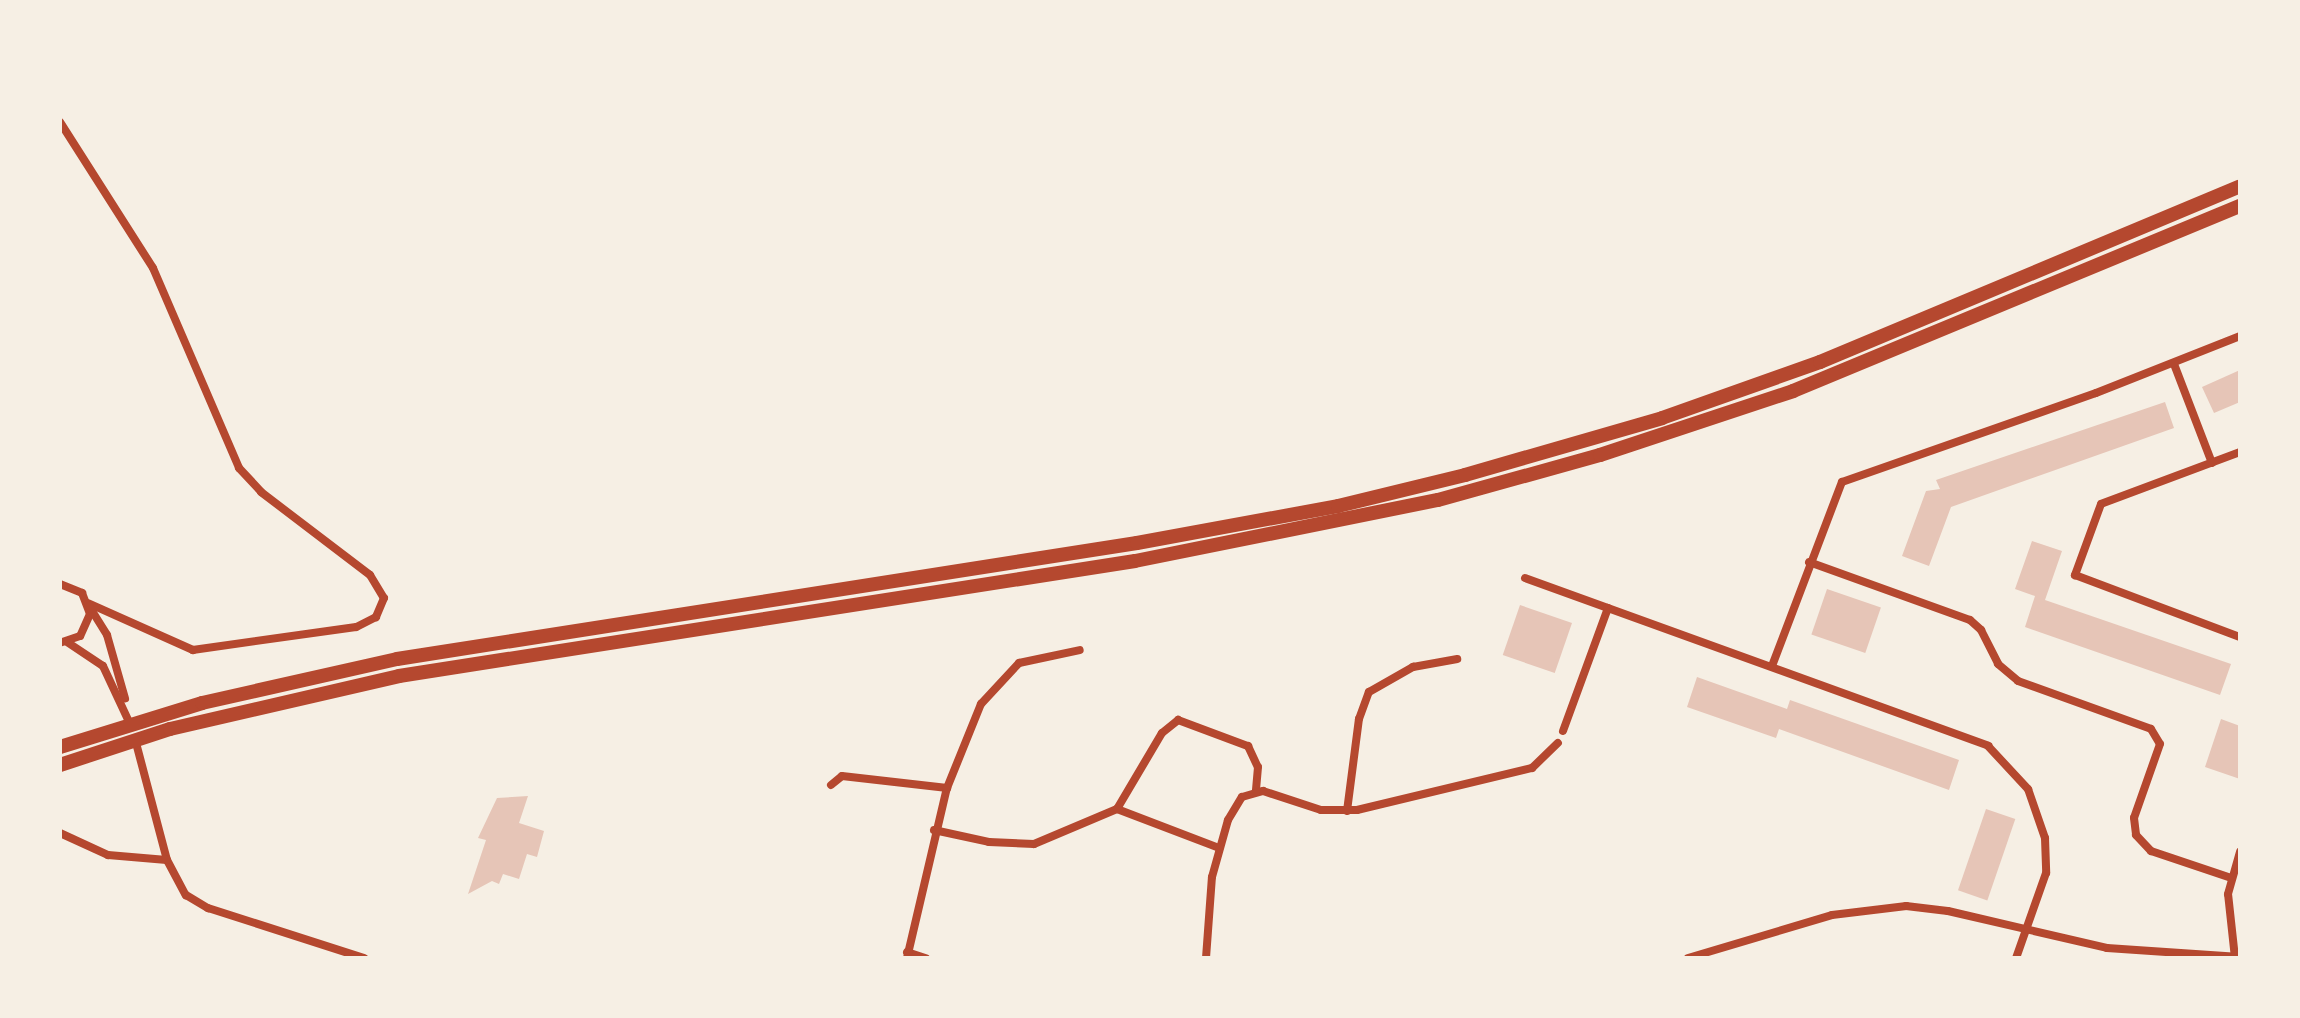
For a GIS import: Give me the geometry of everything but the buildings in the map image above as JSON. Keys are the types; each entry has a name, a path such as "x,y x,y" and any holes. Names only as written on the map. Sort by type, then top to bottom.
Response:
{"main road":[{"path":"65,745 167,713 432,652 1148,542 1450,479 1662,418 1832,358 2240,186"},
{"path":"66,763 170,729 428,670 1135,561 1448,497 1600,455 1804,387 2240,206"}],"street":[{"path":"60,122 153,268 239,468 261,492 370,575 384,598 376,617 356,627 193,650 89,605"},
{"path":"1772,666 1834,493 1847,478 2174,364 2240,336"},
{"path":"2174,364 2212,463"},
{"path":"2240,452 2101,504 2075,575 2240,637"},
{"path":"1809,562 1970,620 1998,664 2018,681 2151,729 2160,744 2134,818 2136,835 2151,851 2231,878"},
{"path":"60,576 89,605 113,651 167,860 186,895 208,908 364,958"},
{"path":"1525,578 1968,735 2014,770 2034,801 2047,849 2044,882 2016,958"},
{"path":"60,584 73,586"},
{"path":"64,642 85,630 89,605"},
{"path":"1563,731 1608,608"},
{"path":"64,642 83,648 103,666 127,710"},
{"path":"926,958 907,955 934,830 947,788 981,704 1002,675 1029,659 1080,650"},
{"path":"1347,811 1359,719 1369,692 1413,667 1457,659"},
{"path":"934,830 989,842 1034,844 1117,809 1162,733 1178,720 1248,746 1258,767 1256,791"},
{"path":"1206,958 1208,904 1219,848 1237,802 1256,791 1321,810 1347,811 1417,799 1465,780 1532,768 1558,743"},
{"path":"831,785 842,776 947,788"},
{"path":"1117,809 1219,848"},
{"path":"60,833 108,855 167,860"},
{"path":"1688,958 1847,912 1906,906 1948,911 2120,950 2236,957 2231,878 2240,852"}]}
